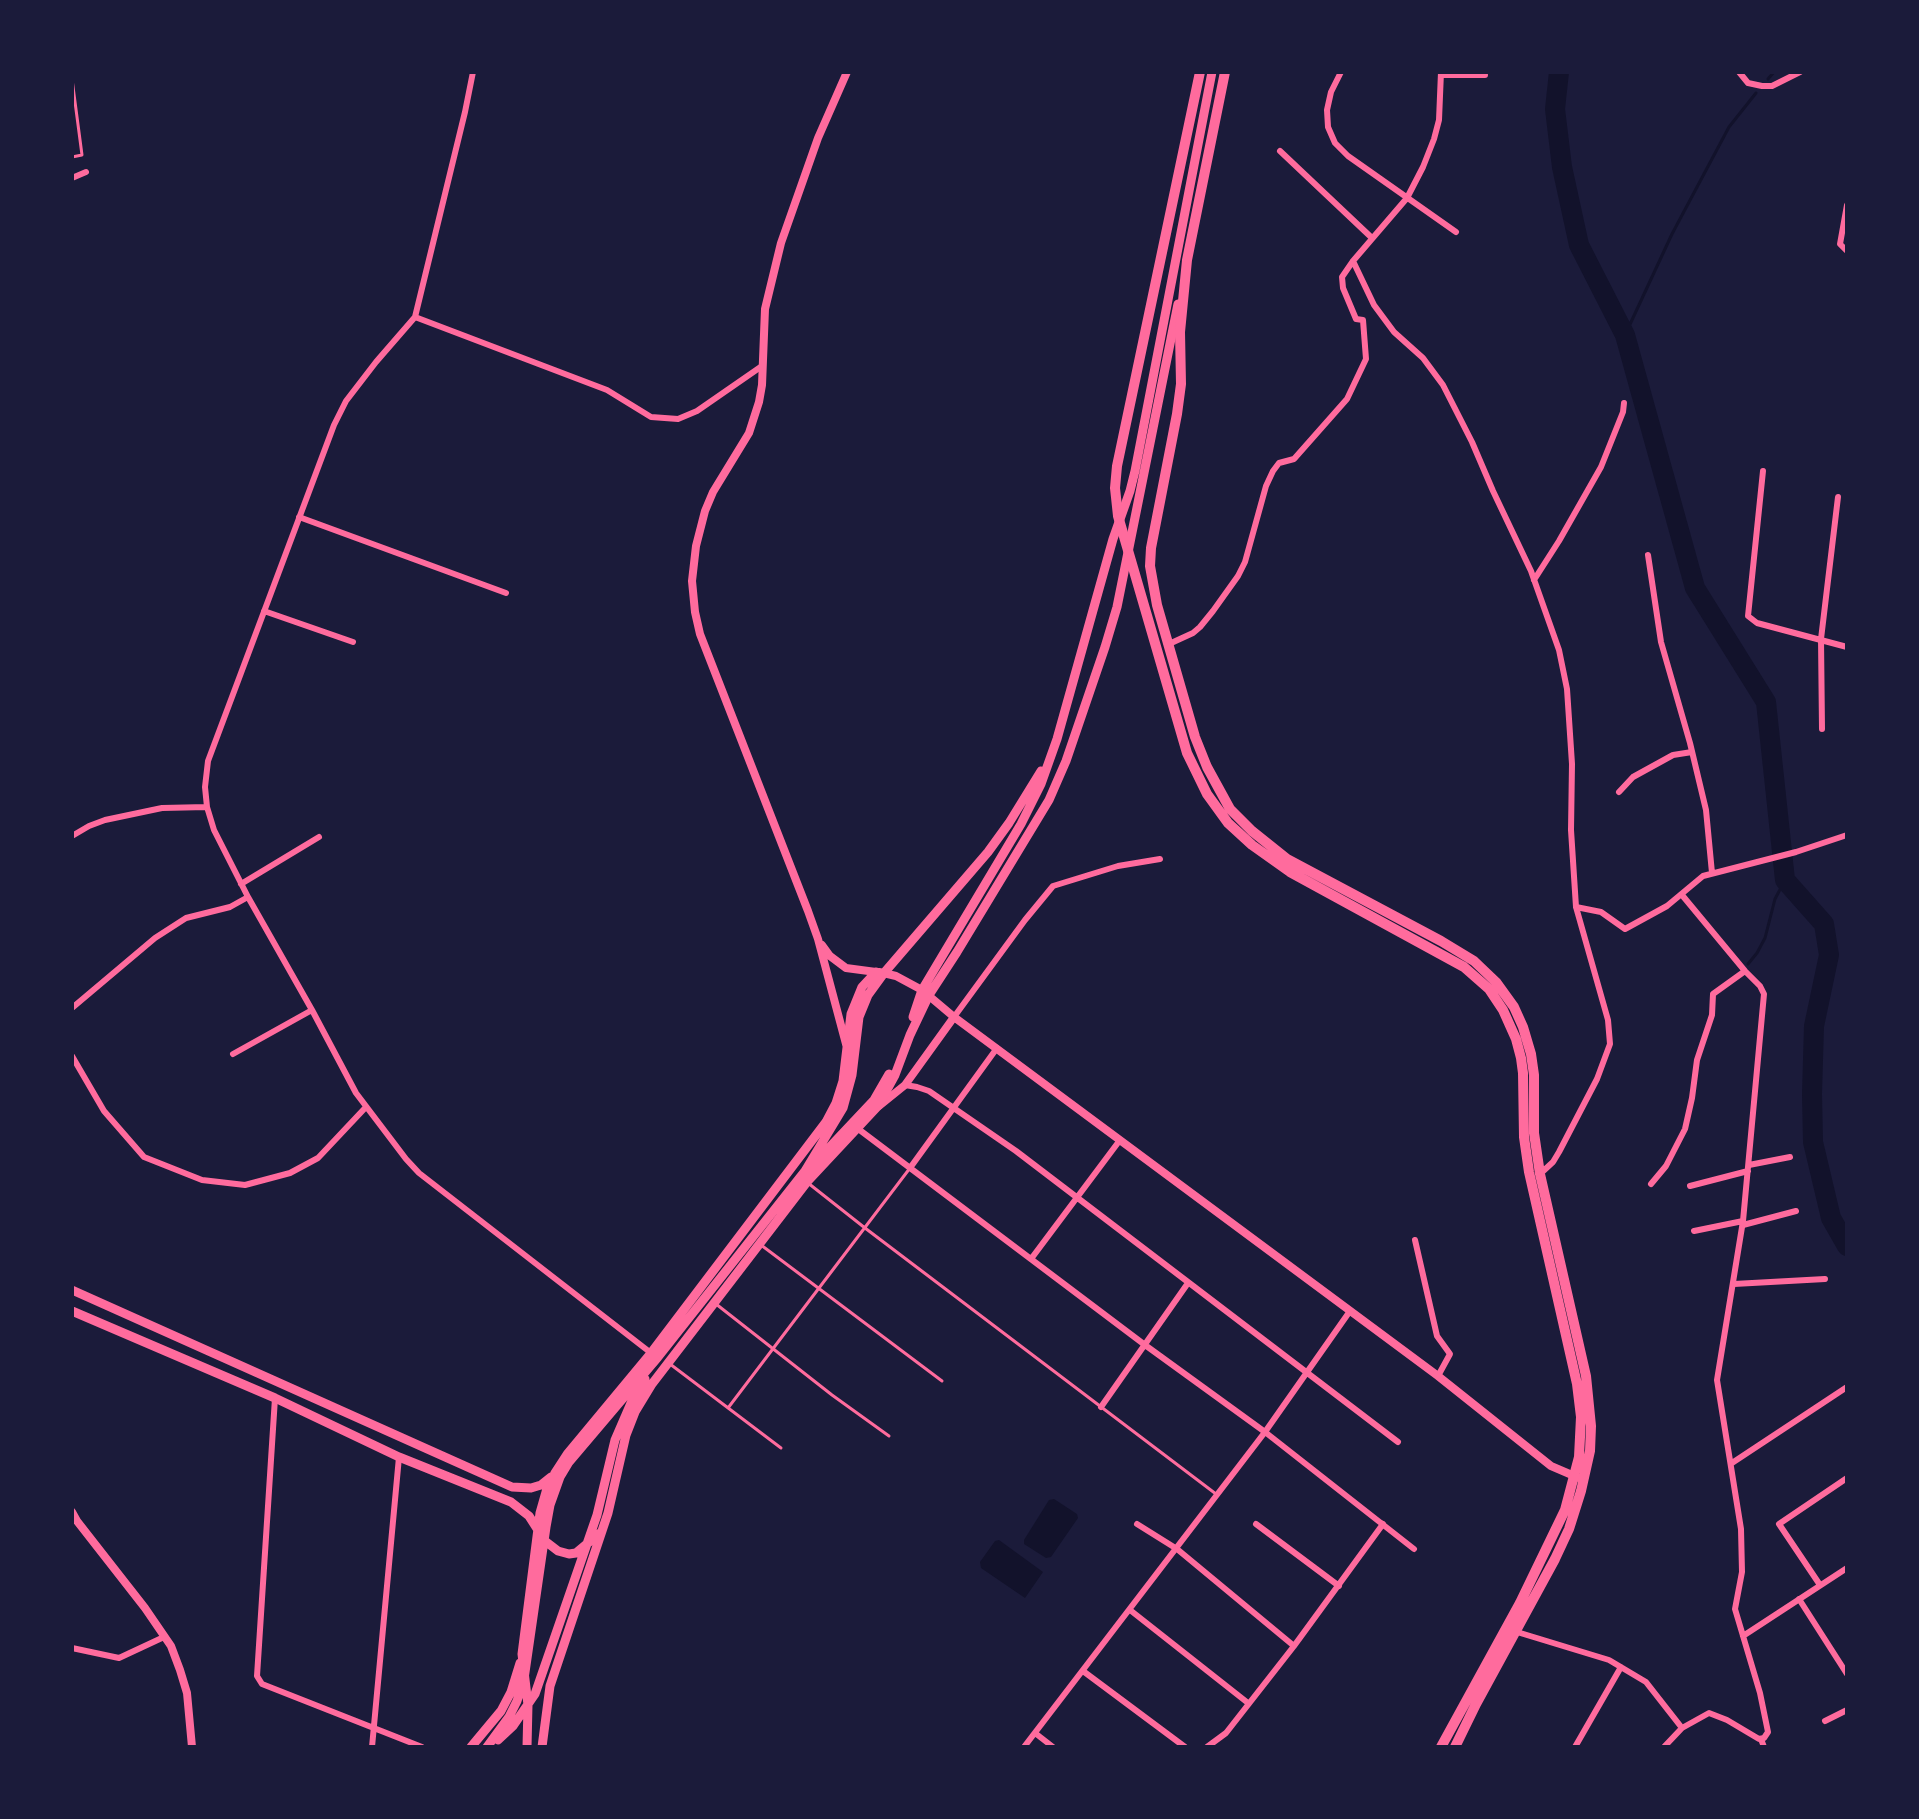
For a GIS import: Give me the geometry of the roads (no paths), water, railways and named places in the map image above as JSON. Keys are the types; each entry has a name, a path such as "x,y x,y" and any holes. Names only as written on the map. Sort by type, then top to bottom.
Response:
{"highway":[{"path":"1198,72 1194,101 1117,466 1115,488 1118,516 1190,760 1207,794 1228,823 1252,845 1290,872 1464,967 1488,989 1503,1010 1516,1039 1521,1058 1524,1137 1529,1172 1577,1384 1581,1433 1576,1507"},
{"path":"1225,72 1187,260 1180,332 1181,384 1151,548 1150,566 1157,605 1195,737 1207,767 1230,808 1267,845 1291,861 1458,951 1486,972 1505,993 1523,1027 1531,1054 1534,1133 1540,1174 1586,1376 1591,1426 1590,1451 1569,1529 1455,1747"},
{"path":"1441,1747 1520,1604 1565,1510 1590,1451"}],"main road":[{"path":"488,1747 509,1717 524,1679 550,1505 560,1477 569,1462 805,1171 874,1100 885,1082 926,992 1021,824 1045,774 1135,471 1212,72"},
{"path":"878,1106 895,1075 926,992 957,952 1044,808 1066,761 1117,608 1187,260"},
{"path":"805,1171 843,1108 852,1075 862,1006 880,973 988,852 1025,798 1057,739"},
{"path":"471,1747 504,1706 514,1683 522,1654 543,1498 555,1473 584,1433 655,1355 826,1122 836,1103 843,1081 851,1014 857,997 868,979 880,973 908,981 926,992 954,1017 1438,1376 1551,1466 1578,1477"},
{"path":"542,1747 550,1686 602,1532 630,1422 652,1384 807,1182 878,1106 905,1085 954,1017"},
{"path":"72,1290 512,1487 531,1488 541,1485 555,1473"},
{"path":"72,1311 274,1398 399,1457 511,1502 529,1516 544,1541 558,1551 569,1554 576,1552 602,1532"},
{"path":"488,1747 513,1726 535,1694 542,1678 588,1545 601,1502 615,1440 655,1355"},
{"path":"522,1654 528,1705 527,1747"}],"street":[{"path":"473,72 415,317 346,401 334,425 208,761 205,787 207,807 214,830 241,884 356,1093 406,1159 419,1173 655,1355"},
{"path":"847,72 818,138 781,243 765,309 759,402 749,433 713,492 699,529 692,581 700,634 767,802 818,939 847,1050"},
{"path":"1341,72 1331,92 1326,120 1329,134 1340,150 1456,232"},
{"path":"1739,72 1748,83 1772,86 1800,72"},
{"path":"1169,644 1193,633 1200,627 1238,576 1245,562 1266,486 1273,471 1279,463 1294,459 1347,399 1366,359 1363,320 1356,319 1342,284 1344,273 1407,198 1423,167 1439,120 1441,74 1485,75"},
{"path":"1280,151 1372,238"},
{"path":"72,178 86,172"},
{"path":"1847,205 1840,244 1847,251"},
{"path":"1353,261 1374,305 1394,332 1423,358 1443,385 1480,457 1534,580 1559,650 1568,689 1572,764 1571,830 1576,907 1608,1020 1610,1044 1597,1079 1559,1152 1553,1162 1540,1174"},
{"path":"415,317 607,390 651,417 678,419 697,411 762,366"},
{"path":"1534,580 1601,467 1623,412 1624,403"},
{"path":"1762,471 1748,616 1757,623 1847,646"},
{"path":"1822,729 1821,639 1838,497"},
{"path":"299,517 506,592"},
{"path":"1647,555 1661,642 1706,810 1712,873"},
{"path":"264,611 352,642"},
{"path":"1619,792 1633,777 1673,755 1692,752"},
{"path":"72,836 105,819 162,808 207,807"},
{"path":"1576,907 1601,912 1625,929 1667,906 1703,876 1796,852 1847,835"},
{"path":"241,884 319,837"},
{"path":"954,1017 1025,920 1053,886 1118,866 1160,859"},
{"path":"1682,895 1760,986 1764,994 1743,1223 1717,1380 1742,1537 1742,1572 1735,1609 1760,1693 1768,1732 1761,1739"},
{"path":"72,1008 155,938 186,918 231,907 248,897"},
{"path":"818,939 830,956 846,968 880,973"},
{"path":"1651,1184 1665,1166 1685,1129 1697,1060 1712,1016 1713,994 1745,971"},
{"path":"233,1054 312,1010"},
{"path":"910,1168 997,1048"},
{"path":"72,1056 104,1111 144,1157 202,1180 245,1185 290,1173 318,1158 366,1107"},
{"path":"905,1085 929,1091 1016,1152 1398,1442"},
{"path":"857,1128 1145,1345 1265,1432 1414,1548"},
{"path":"1031,1259 1120,1140"},
{"path":"1690,1186 1790,1157"},
{"path":"1694,1231 1796,1211"},
{"path":"1415,1240 1437,1336 1450,1354 1438,1376"},
{"path":"1734,1284 1824,1279"},
{"path":"1101,1407 1188,1283"},
{"path":"1024,1747 1265,1432 1350,1311"},
{"path":"1732,1463 1847,1387"},
{"path":"274,1398 257,1676 262,1684 422,1747"},
{"path":"372,1747 399,1457"},
{"path":"1820,1585 1779,1525 1847,1478"},
{"path":"72,1512 171,1646 187,1693 192,1747"},
{"path":"1137,1524 1177,1549 1294,1646"},
{"path":"1256,1524 1339,1586"},
{"path":"1207,1747 1223,1735 1294,1646 1383,1524"},
{"path":"1743,1636 1847,1568"},
{"path":"1799,1599 1847,1674"},
{"path":"1130,1610 1248,1702"},
{"path":"1517,1632 1610,1660 1646,1682 1682,1728"},
{"path":"72,1648 119,1658 164,1637"},
{"path":"1840,1662 1847,1658"},
{"path":"1575,1747 1622,1667"},
{"path":"1083,1671 1185,1747"},
{"path":"1825,1721 1847,1710"},
{"path":"1664,1747 1682,1728 1709,1713 1761,1739"},
{"path":"1035,1733 1053,1747"},
{"path":"1761,1739 1764,1747"}],"lane":[{"path":"72,79 82,155 72,157"},
{"path":"728,1408 910,1168"},
{"path":"807,1182 1217,1495"},
{"path":"759,1244 942,1381"},
{"path":"715,1303 889,1436"},
{"path":"668,1363 782,1448"}],"waterway":[{"path":"1559,72 1555,109 1562,167 1579,245 1625,335 1695,588 1766,702 1785,880 1824,924 1829,955 1814,1026 1813,1142 1831,1218 1847,1246"},
{"path":"1768,79 1774,72"},
{"path":"1625,335 1672,234 1729,127 1756,93"},
{"path":"1748,964 1765,938 1775,899 1785,880"}]}
